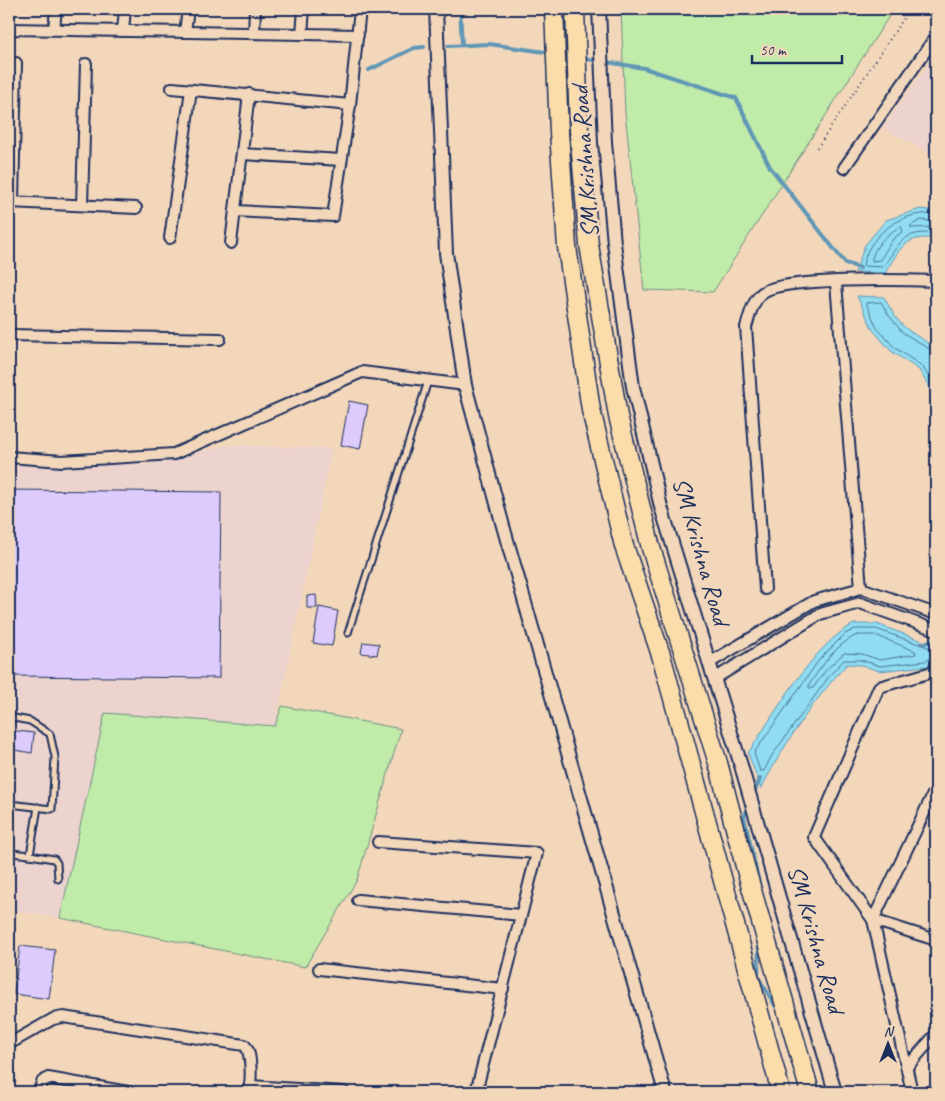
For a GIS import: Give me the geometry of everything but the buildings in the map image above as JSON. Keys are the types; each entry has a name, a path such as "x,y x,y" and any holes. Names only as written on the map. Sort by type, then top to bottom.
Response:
{"highway":[{"name":"SM Krishna Road","path":"554,9 559,132 567,247 591,410 624,546 661,655 781,1092"},
{"name":"SM Krishna Road","path":"575,9 579,130 588,245 618,416 651,548 718,762 745,866 810,1092"}],"street":[{"path":"54,30 56,9"},
{"path":"123,31 125,9"},
{"path":"185,32 188,9"},
{"path":"254,33 255,9"},
{"path":"302,34 304,9"},
{"path":"235,211 333,216 350,105 360,9"},
{"path":"436,9 446,253 464,385 665,1092"},
{"name":"SM Krishna Road","path":"599,9 605,142 614,243 633,387 661,507 749,794 835,1092"},
{"path":"9,29 358,35"},
{"path":"844,168 936,36"},
{"path":"16,62 11,202 136,208"},
{"path":"82,205 86,64"},
{"path":"172,88 350,105"},
{"path":"170,238 191,90"},
{"path":"230,243 249,94"},
{"path":"242,154 341,160"},
{"path":"765,589 746,327 752,307 763,292 781,285 936,281"},
{"path":"836,283 861,588"},
{"path":"9,335 220,339"},
{"path":"9,457 62,461 174,454 362,372 464,385"},
{"path":"709,663 814,601 861,588 936,614"},
{"path":"714,679 820,614 860,603 936,630"},
{"path":"912,1092 908,1066 873,920 814,837 878,687 936,671"},
{"path":"873,920 936,788"},
{"path":"378,842 537,853 476,1092"},
{"path":"358,900 521,915"},
{"path":"873,920 936,940"},
{"path":"319,969 503,989"},
{"path":"9,1044 53,1018 63,1017 244,1045 249,1051 250,1089 344,1092"},
{"path":"908,1066 936,1034"},
{"path":"39,1092 42,1082 48,1078 128,1092"}],"lane":[{"path":"348,633 428,380"},
{"path":"9,717 30,722 50,734 55,757 52,809 9,804"},
{"path":"30,855 38,807"},
{"path":"9,855 12,853 54,860 57,864 58,879"}],"path":[{"path":"817,148 910,9"}],"shaded area":[{"path":"936,53 936,156 883,128"},
{"path":"228,445 332,448 275,726 105,714 60,918 9,910 9,463 149,464"}],"green space":[{"path":"621,9 893,10 713,292 644,290 625,112"},
{"path":"282,706 401,729 357,880 305,967 60,918 105,713 275,726"}],"water":[{"path":"920,209 936,211 936,239 917,239 904,245 885,273 855,272 865,245 886,220"},
{"path":"857,296 884,297 900,323 936,350 936,427 932,392 919,370 891,351 873,330"},
{"path":"854,624 877,624 936,646 936,659 927,666 879,671 861,665 847,664 823,692 800,724 779,756 761,789 748,753 782,700 810,663 839,633"}],"waterway":[{"path":"460,9 462,45"},
{"path":"448,46 489,44 552,53"},
{"path":"369,70 414,48 424,47"},
{"path":"581,58 644,68 736,98 770,167 845,263 860,268"},
{"path":"922,644 936,639"},
{"path":"753,795 760,779"},
{"path":"749,806 744,817 761,892"},
{"path":"759,941 758,977 778,1010"},
{"path":"814,1078 820,1092"}]}
